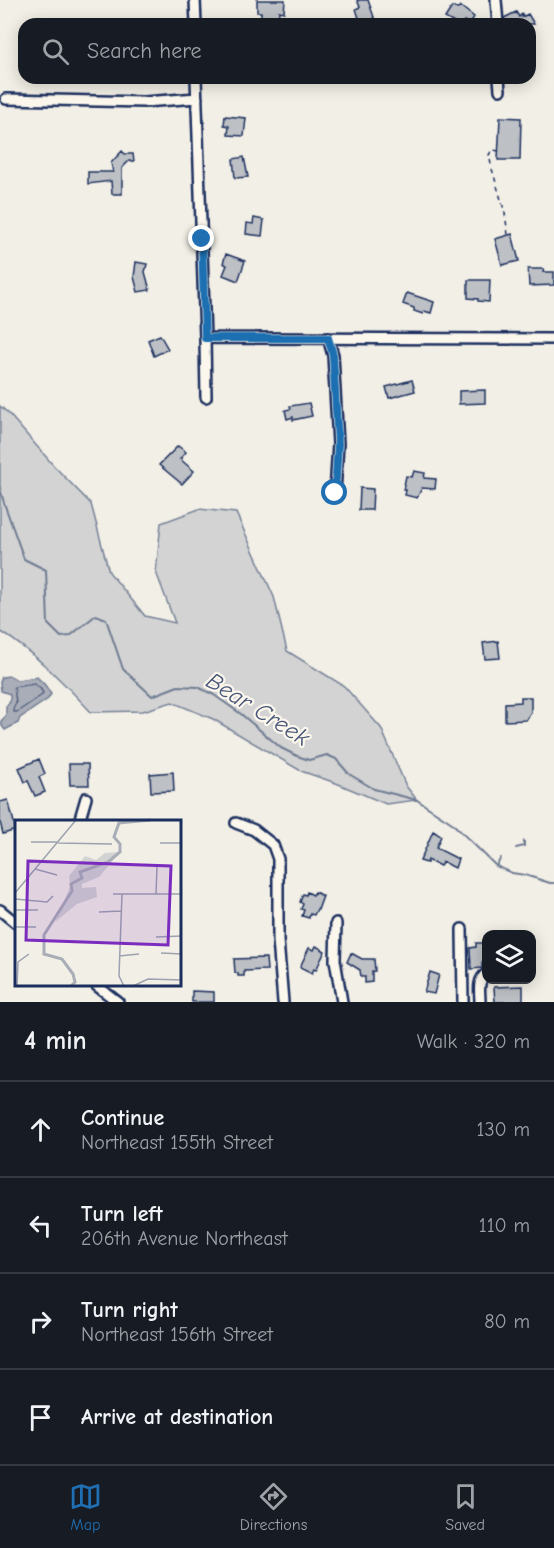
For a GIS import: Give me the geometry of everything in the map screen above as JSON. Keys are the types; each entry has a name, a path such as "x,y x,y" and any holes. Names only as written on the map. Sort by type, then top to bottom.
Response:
{"street":[{"path":"195,0 196,18"},
{"path":"496,0 498,18"},
{"path":"196,84 206,397"},
{"path":"500,84 500,90"},
{"path":"6,99 144,102 197,98"},
{"path":"205,338 554,339"},
{"path":"328,338 333,355 338,444 335,493"},
{"path":"80,820 86,798"},
{"path":"236,823 254,830 273,845 278,859 278,940 283,1002"},
{"path":"0,910 15,922"},
{"path":"336,923 335,960 342,1002"},
{"path":"462,929 463,1002"},
{"path":"480,1002 482,977"},
{"path":"99,987 118,1002"}],"path":[{"path":"499,151 492,150 489,155 505,213 508,235"}],"shaded area":[{"path":"0,406 91,504 109,572 145,616 175,623 156,572 161,523 199,509 236,513 274,597 287,651 344,686 381,728 406,786 417,800 386,804 301,771 213,719 172,702 143,711 91,712 37,658 0,631"}],"water":[{"path":"10,676 17,680 37,677 51,694 48,699 20,718 18,723 5,730 1,721 6,716 10,694 1,691 0,682 2,677"}],"building":[{"path":"257,0 285,0 284,12 279,11 278,18 261,18 261,12 257,12"},
{"path":"357,0 368,0 374,18 359,18 356,9 360,7"},
{"path":"460,6 474,17 445,18 452,7 458,9"},
{"path":"516,12 519,17 522,14 522,17 528,14 530,18 504,18"},
{"path":"225,116 246,118 244,136 228,135 229,126 224,125"},
{"path":"500,117 521,118 520,160 498,160"},
{"path":"122,151 125,154 133,154 134,161 129,161 122,168 122,194 112,194 111,181 88,184 88,172 113,172 111,163"},
{"path":"244,157 248,177 235,178 233,159"},
{"path":"254,218 264,220 262,236 246,234 247,223 253,224"},
{"path":"512,234 519,261 502,265 495,239"},
{"path":"226,254 245,261 238,281 223,275 227,265 223,263"},
{"path":"136,262 147,264 145,272 150,290 138,292 134,277"},
{"path":"528,269 544,269 543,272 554,272 554,285 529,286"},
{"path":"468,280 490,280 489,302 468,298"},
{"path":"407,293 434,302 431,313 424,311 423,314 403,304"},
{"path":"160,335 168,349 154,356 148,340"},
{"path":"412,380 415,391 389,398 386,387"},
{"path":"485,390 485,403 459,404 459,391"},
{"path":"309,403 312,416 287,419 285,410 291,409 290,406"},
{"path":"178,446 186,452 180,459 194,471 182,484 159,465"},
{"path":"414,471 425,473 424,478 436,479 435,489 422,488 417,498 405,495 406,490 403,490 406,476 412,477"},
{"path":"360,488 373,489 372,510 359,510"},
{"path":"498,641 500,658 485,659 483,643"},
{"path":"521,697 531,697 531,712 526,720 505,721 505,703 521,702"},
{"path":"39,759 45,774 39,777 45,792 35,796 19,768"},
{"path":"69,764 88,764 89,785 70,785"},
{"path":"173,772 174,791 151,792 150,774"},
{"path":"8,800 15,826 15,830 3,834 0,822 0,802"},
{"path":"433,831 441,836 436,848 458,859 455,868 443,862 440,866 428,860 427,863 420,861"},
{"path":"307,892 313,895 315,892 323,896 318,910 314,915 310,914 309,918 302,916 304,910 301,909 303,904 300,902 303,894 306,895"},
{"path":"476,943 482,943 482,968 471,969 470,948 476,947"},
{"path":"316,946 325,951 316,970 314,969 312,973 300,967 309,948 314,950"},
{"path":"351,953 362,959 374,959 375,971 372,971 372,982 365,983 365,977 361,977 360,970 347,962"},
{"path":"266,958 267,970 244,971 244,976 238,976 238,973 235,973 234,959"},
{"path":"430,972 439,975 434,994 424,992"},
{"path":"523,986 523,1002 495,1002 494,987"},
{"path":"192,991 214,992 214,1002 192,1002"}],"waterway":[{"name":"Bear Creek","path":"0,488 24,559 46,570 48,624 61,637 70,636 96,615 106,619 123,669 152,696 178,686 198,687 241,714 281,748 309,760 327,755 336,759 349,774 374,789 417,800 452,823 496,866 512,873 554,883"},
{"path":"516,848 524,846 524,841"},
{"path":"496,866 501,858"}],"route":[{"path":"202,239 205,338 328,338 333,355 338,444 335,493"}]}
